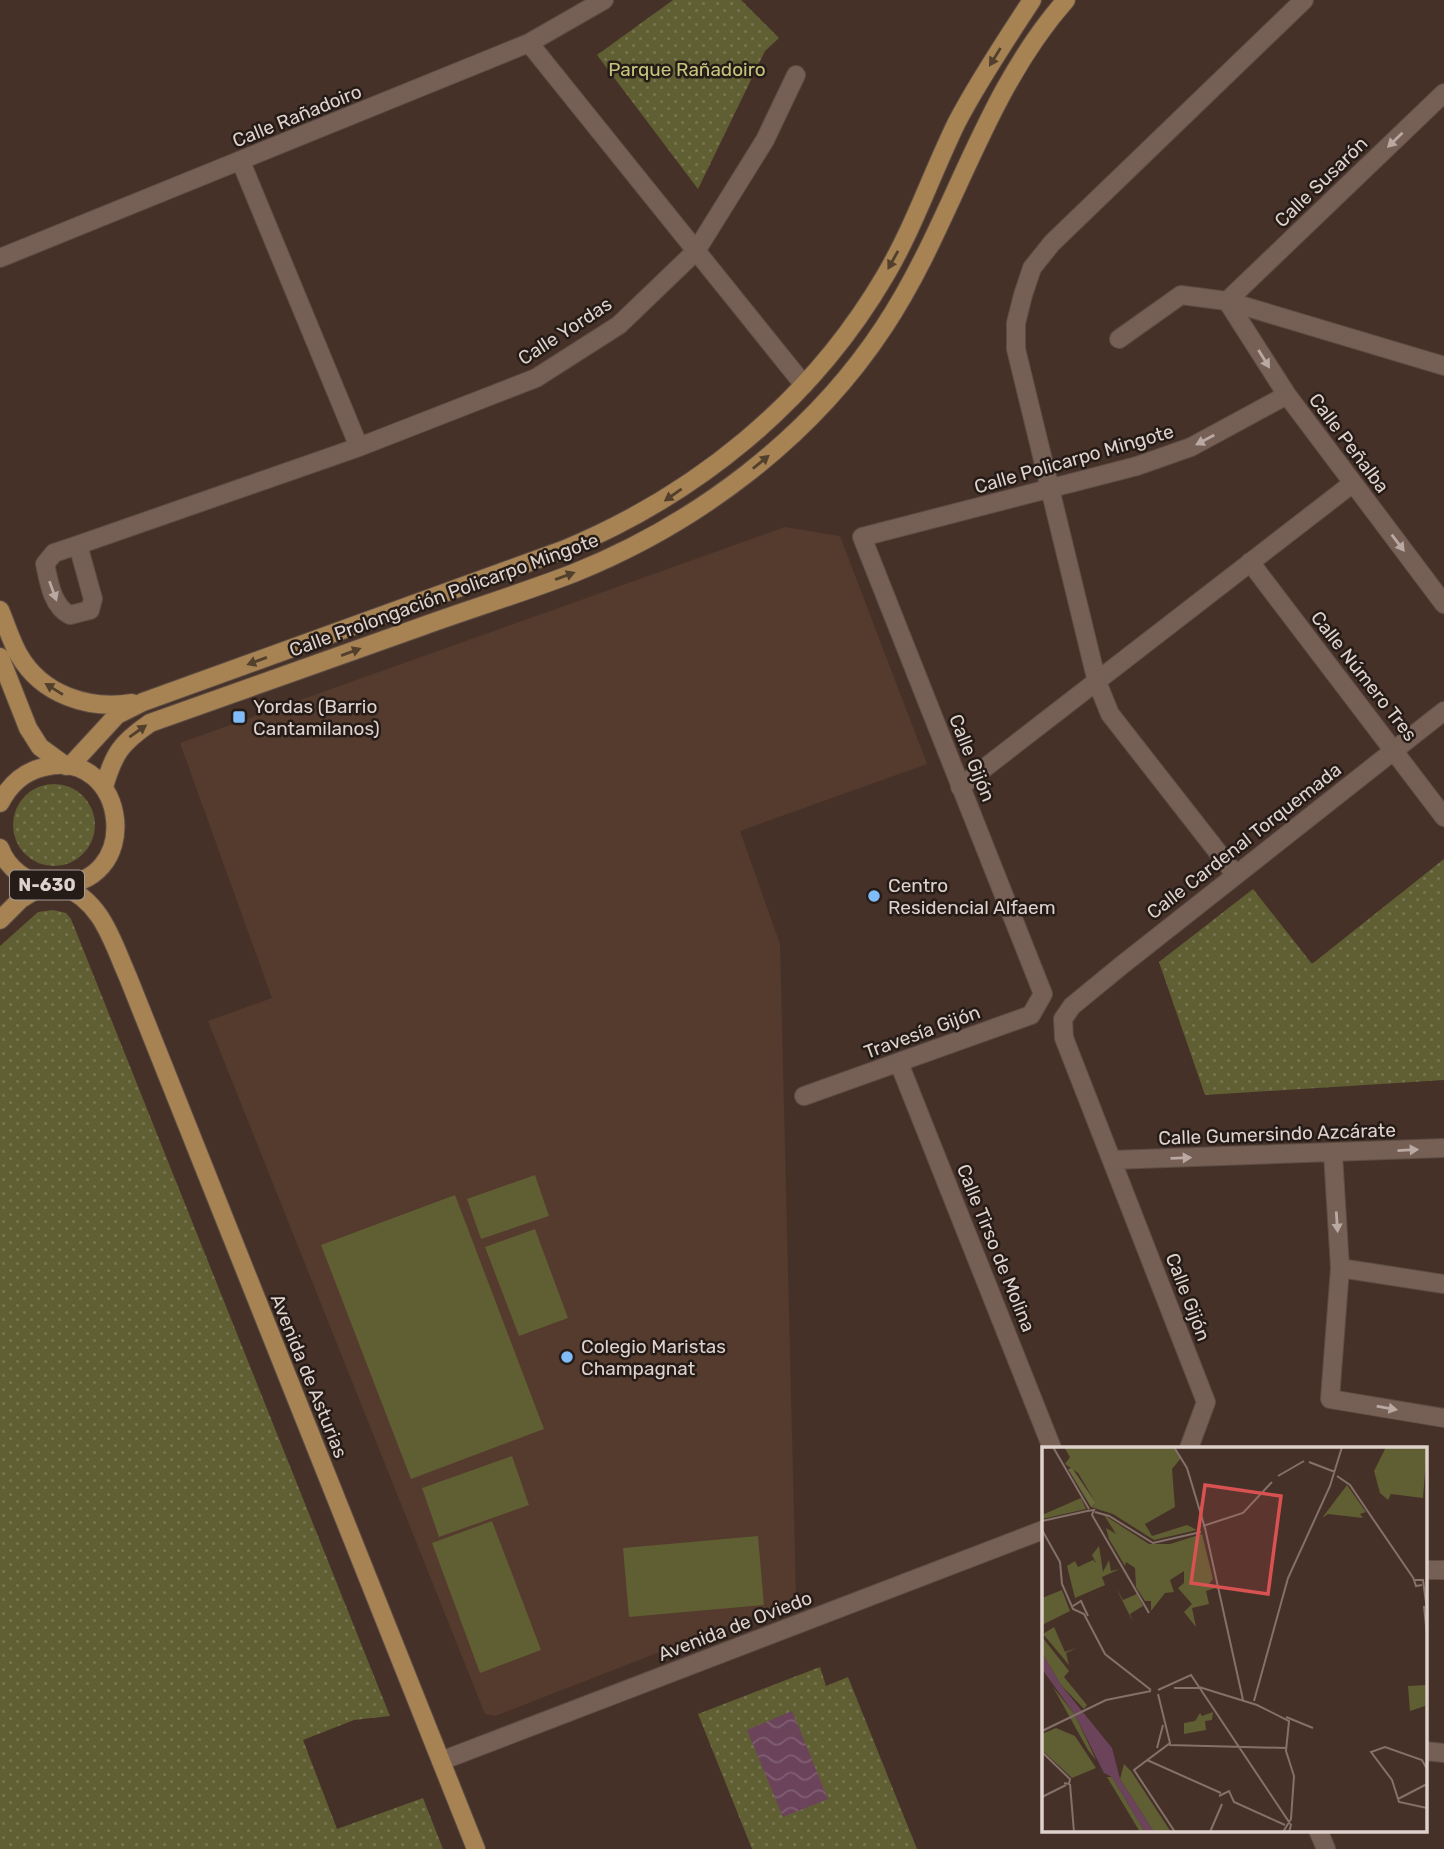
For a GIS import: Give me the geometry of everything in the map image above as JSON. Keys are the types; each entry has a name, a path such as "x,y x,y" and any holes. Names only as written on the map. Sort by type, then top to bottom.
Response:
{"main road":[{"name":"Calle Prolongación Policarpo Mingote","path":"68,766 117,715 143,702 611,530 662,503 724,459 768,423 804,385 884,278 908,234 958,121 1032,0"},
{"name":"Calle Prolongación Policarpo Mingote","path":"104,788 113,758 127,739 150,723 575,572 676,522 741,478 781,446 822,406 882,330 933,242 980,134 1006,86 1066,0"},
{"path":"0,610 19,655 32,671 59,693 80,702 100,706 143,702"},
{"path":"0,657 28,728 40,747 68,766"},
{"path":"0,803 18,778 27,758 28,728"},
{"path":"18,778 49,765 68,766 83,771 104,788"},
{"name":"N-630","path":"0,852 12,867 26,878 44,885 78,883 103,864 113,846 117,826 114,806 104,788"},
{"name":"Avenida de Asturias","path":"103,864 99,884 102,919 476,1849"},
{"path":"0,920 21,899 44,885"},
{"name":"Avenida de Asturias","path":"62,886 80,893 102,919"}],"street":[{"name":"Calle Rañadoiro","path":"0,258 529,43 604,0"},
{"path":"1235,874 1110,714 1097,682 1016,349 1016,323 1032,268 1052,243 1304,0"},
{"path":"529,43 804,385"},
{"name":"Calle Yordas","path":"78,545 359,447 536,378 619,325 696,251 765,140 796,75"},
{"name":"Calle Susarón","path":"1227,301 1444,93"},
{"path":"241,162 359,447"},
{"path":"1119,339 1181,295 1227,301 1444,366"},
{"name":"Calle Peñalba","path":"1227,301 1287,395 1444,604"},
{"name":"Calle Policarpo Mingote","path":"862,537 1136,466 1191,447 1287,395"},
{"path":"960,787 1353,483"},
{"name":"Calle Gijón","path":"862,537 1043,995"},
{"name":"Calle Número Tres","path":"1250,562 1444,817"},
{"name":"Calle Cardenal Torquemada","path":"1072,1006 1235,874 1444,711"},
{"name":"Travesía Gijón","path":"804,1096 1031,1015 1043,995"},
{"name":"Calle Gijón","path":"1072,1006 1063,1019 1063,1038 1206,1402 1189,1447"},
{"name":"Calle Tirso de Molina","path":"899,1063 1052,1447"},
{"name":"Calle Gumersindo Azcárate","path":"1112,1160 1444,1148"},
{"path":"1333,1154 1340,1268 1330,1398 1444,1418"},
{"path":"1340,1268 1444,1284"},
{"name":"Avenida de Oviedo","path":"441,1761 1042,1530"},
{"path":"1426,1570 1444,1570"},
{"path":"1426,1751 1444,1753"},
{"path":"1319,1832 1326,1849"}],"shaded area":[{"name":"Colegio Maristas Champagnat","path":"785,527 840,536 927,764 740,831 780,944 796,1599 495,1716 485,1714 208,1021 272,998 180,743"}],"green space":[{"name":"Parque Rañadoiro","path":"673,0 741,0 779,38 765,51 698,189 597,55"},
{"path":"54,784 70,787 83,796 92,809 95,825 92,841 83,854 70,863 54,866 38,863 25,854 16,841 13,825 16,809 25,796 38,787"},
{"path":"1444,859 1444,1080 1205,1095 1159,962 1253,889 1312,964"},
{"path":"53,910 66,913 71,919 390,1716 354,1720 303,1740 337,1829 423,1798 443,1849 0,1849 0,946 38,912"},
{"path":"535,1175 549,1216 481,1239 467,1199"},
{"path":"455,1195 544,1429 411,1479 321,1245"},
{"path":"535,1229 568,1318 519,1336 485,1247"},
{"path":"512,1456 529,1505 439,1537 422,1488"},
{"path":"492,1521 541,1650 480,1673 432,1543"},
{"path":"758,1536 764,1605 629,1617 623,1548"},
{"path":"820,1667 826,1686 848,1677 917,1849 752,1849 698,1714"}],"water":[{"path":"792,1711 828,1799 783,1817 747,1730"}],"place":[{"name":"Yordas (Barrio Cantamilanos)","path":"239,717"},
{"name":"Centro Residencial Alfaem","path":"874,896"},
{"name":"Colegio Maristas Champagnat","path":"567,1357"}]}
